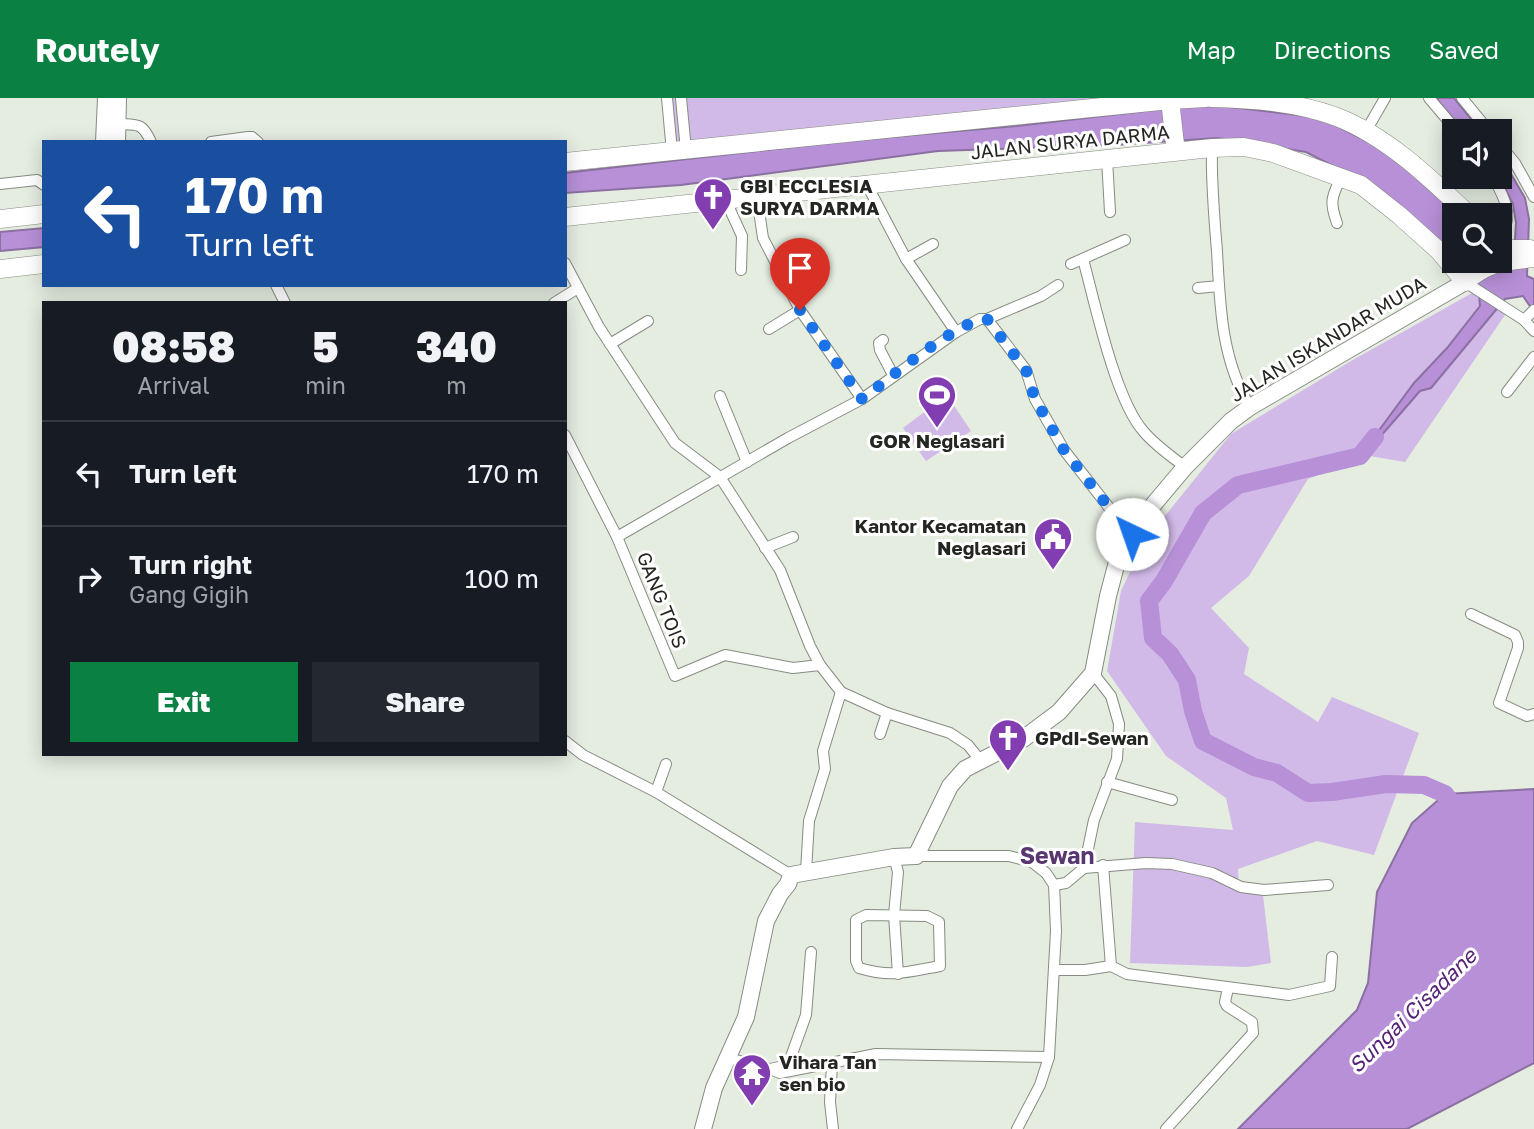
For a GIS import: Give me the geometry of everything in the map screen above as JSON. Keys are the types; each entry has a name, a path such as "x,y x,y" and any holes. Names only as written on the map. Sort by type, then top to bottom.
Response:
{"main road":[{"name":"JALAN SURYA DARMA","path":"567,162 1208,98 1254,99 1338,117 1366,131 1398,152 1455,203"},
{"path":"1170,103 1175,143"},
{"path":"1152,155 1175,143 1205,149"},
{"name":"JALAN SURYA DARMA","path":"567,216 1244,147 1273,153 1361,185 1399,215 1470,282"},
{"path":"0,219 42,214"},
{"path":"1512,246 1533,254"},
{"path":"1470,282 1504,260 1533,254"},
{"path":"0,269 42,264"}],"street":[{"path":"104,140 106,98"},
{"path":"117,140 118,98"},
{"path":"667,98 679,151"},
{"path":"679,151 681,98"},
{"path":"1366,131 1385,98"},
{"path":"1429,98 1447,119"},
{"path":"1462,98 1479,119"},
{"path":"117,124 140,125 145,128 150,140"},
{"path":"223,140 248,136 255,140"},
{"path":"1205,149 1211,177 1225,344 1230,366 1250,407"},
{"path":"1107,159 1110,212"},
{"path":"1512,159 1534,197"},
{"path":"1337,223 1331,199 1341,177"},
{"path":"0,184 37,180 42,184"},
{"path":"867,185 906,259 956,332"},
{"path":"757,197 764,238 800,310 862,399"},
{"path":"726,201 742,236 741,270"},
{"path":"1071,264 1125,240"},
{"path":"906,259 933,244"},
{"path":"1083,259 1116,373 1133,415 1143,431 1185,467"},
{"path":"567,267 610,344 675,443 720,477 780,570 810,646 820,666 841,692 887,713 950,733 968,745 980,760"},
{"path":"1470,282 1512,314 1529,315 1534,331"},
{"name":"JALAN ISKANDAR MUDA","path":"1093,673 1118,558 1148,511 1185,467 1231,421 1250,407 1470,282"},
{"path":"617,537 862,399 956,332 980,319 987,319 1041,296 1058,285"},
{"path":"1198,288 1219,286"},
{"path":"557,301 578,288"},
{"path":"769,329 800,310"},
{"path":"987,319 1026,370 1035,399 1064,450 1132,534"},
{"path":"610,344 648,321"},
{"path":"883,340 879,343 880,350 893,375"},
{"path":"1507,392 1534,357"},
{"path":"720,396 747,462"},
{"name":"GANG TOIS","path":"567,439 617,537 674,676 724,655 793,668 820,666"},
{"path":"765,548 793,537"},
{"path":"1471,614 1515,635 1518,648 1499,704 1527,716 1534,714"},
{"path":"916,856 950,786 965,769 1023,739 1059,712 1093,673 1111,696 1119,724 1117,759 1094,820 1084,868"},
{"path":"703,1129 714,1088 746,1017 766,921 780,894 798,873 809,821 825,769 822,751 841,692"},
{"path":"880,734 887,713"},
{"path":"567,743 583,755 656,792 798,873 894,857 916,856 1009,856 1032,862 1046,873 1054,885 1055,931 1049,1057 1040,1085 1018,1129"},
{"path":"656,792 666,764"},
{"path":"1107,782 1172,800"},
{"path":"894,857 898,872 894,915 898,974"},
{"path":"1054,885 1066,883 1084,868 1172,863 1212,873 1241,887 1264,890 1328,885"},
{"path":"1103,866 1111,966"},
{"path":"866,915 894,915 927,916 939,922 940,967 898,974 880,974 859,968 856,961 856,919 866,915"},
{"path":"770,1069 783,1067 792,1059 806,1015 811,952"},
{"path":"1054,970 1085,970 1111,966 1127,974 1289,995 1330,986 1332,957"},
{"path":"1166,1129 1253,1032 1252,1022 1225,1004 1228,988"},
{"path":"728,1058 780,1073 876,1054 1049,1057"},
{"path":"832,1064 830,1102 833,1129"}],"shaded area":[{"path":"672,98 1202,98 1082,113 993,129 690,154 675,159"},
{"path":"1481,288 1507,312 1405,462 1370,456 1308,479 1249,576 1211,608 1249,648 1244,674 1318,722 1332,697 1419,733 1374,855 1317,841 1238,869 1239,889 1262,887 1271,963 1247,967 1130,963 1135,822 1233,830 1226,798 1166,756 1107,671 1121,591 1144,542 1231,434 1351,361"},
{"name":"GOR Neglasari","path":"947,395 971,431 926,461 903,428"}],"water":[{"path":"1436,98 1454,98 1471,119 1453,119"},
{"path":"1205,104 1322,118 1407,162 1446,203 1442,203 1442,244 1380,190 1306,152 1217,138 1114,145 938,151 681,185 567,193 567,173 854,140 1017,126"},
{"path":"1512,176 1525,198 1529,219 1527,276 1534,279 1534,312 1523,296 1505,299 1431,388 1420,391 1367,452 1360,456 1414,383 1447,348 1480,306 1478,283 1470,273 1512,273 1516,223 1513,204 1505,189 1512,189"},
{"path":"42,228 42,247 0,251 0,232"},
{"name":"Sungai Cisadane","path":"1534,789 1534,1063 1407,1129 1238,1129 1357,1010 1368,983 1377,892 1412,823 1445,794"}],"waterway":[{"path":"1375,437 1360,456 1238,485 1203,513 1164,581 1149,601 1153,638 1170,654 1187,680 1203,741 1254,767 1277,773 1308,793 1386,784 1424,785 1445,794 1458,812"}],"place":[{"name":"GBI ECCLESIA SURYA DARMA","path":"713,231"},
{"name":"GOR Neglasari","path":"937,429"},
{"name":"Kantor Kecamatan Neglasari","path":"1053,571"},
{"name":"GPdI-Sewan","path":"1008,772"},
{"name":"Vihara Tan sen bio","path":"752,1107"}],"district":[{"name":"Sewan","path":"1057,856"}],"route":[{"path":"800,310 862,399 956,332 980,319 987,319 1026,370 1035,399 1064,450 1132,534"}]}
